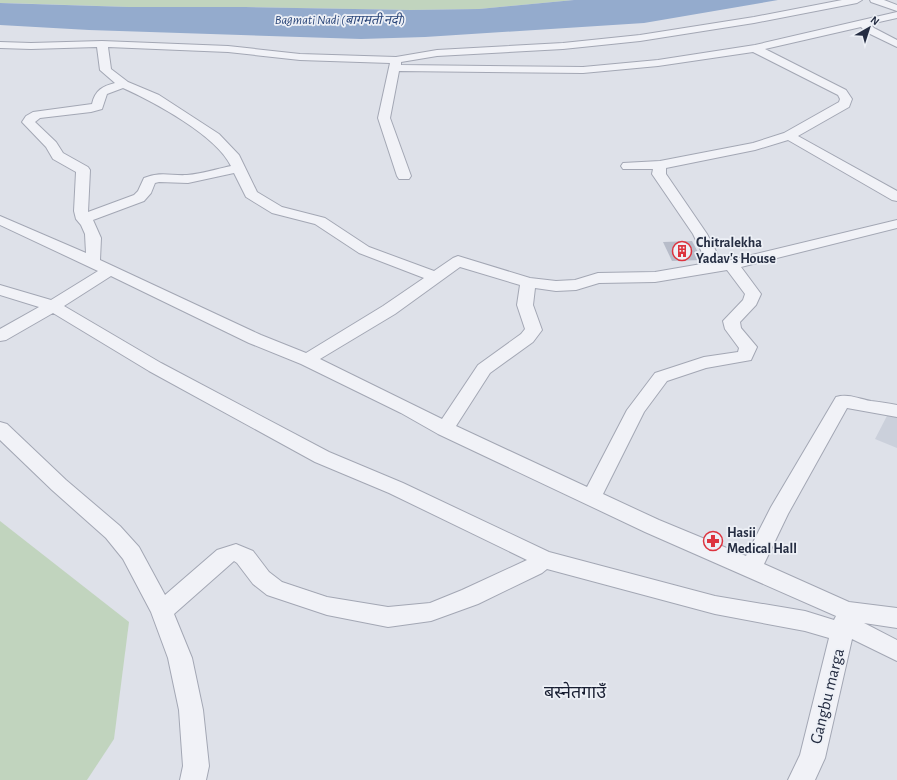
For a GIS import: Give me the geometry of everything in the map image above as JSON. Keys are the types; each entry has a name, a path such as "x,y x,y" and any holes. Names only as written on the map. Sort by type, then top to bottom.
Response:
{"street":[{"path":"395,64 437,54 563,46 640,38 754,20 857,0"},
{"path":"875,0 897,8"},
{"path":"0,44 31,46 102,44 228,49 300,58 395,64 583,70 658,63 755,48 897,15"},
{"path":"865,22 865,25 870,30 897,44"},
{"path":"102,44 106,70 124,84 155,98 214,137 232,155 251,194 277,210 320,221 364,250 436,277"},
{"path":"628,166 660,165 755,146 789,136 845,104 846,99 842,93 755,48"},
{"path":"395,64 384,118 404,176"},
{"path":"92,262 94,252 92,231 83,219 81,209 84,181 83,170 68,163 58,156 51,145 28,122 37,115 98,106 100,95 103,91 124,84"},
{"path":"789,136 897,197"},
{"path":"592,497 636,410 661,377 704,363 745,356 748,347 733,329 731,321 750,302 753,294 723,266 659,174 660,165"},
{"path":"83,219 139,198 144,193 149,181 159,176 174,179 189,179 238,168"},
{"path":"0,220 110,270 255,339 307,360 408,409 445,429 652,526 751,568 897,651"},
{"path":"307,360 389,310 458,261 528,282 556,286 576,285 598,278 655,277 723,266 897,224"},
{"path":"0,336 53,306 110,270"},
{"path":"445,429 484,369 527,338 534,330 524,305 528,282"},
{"path":"0,290 53,306 155,367 322,457 396,488 544,559 715,605 804,621 845,622 897,618"},
{"path":"751,568 778,513 842,401 897,411"},
{"path":"0,429 59,485 113,532 131,553 162,611 180,658 191,710 196,766 193,780"},
{"path":"162,611 225,556 236,552 245,557 261,578 275,589 327,606 388,617 431,612 470,597 534,567 544,559"},
{"name":"Gangbu marga","path":"801,780 812,758 845,622"}],"shaded area":[{"path":"889,412 897,416 897,448 875,439"}],"green space":[{"path":"0,0 574,0 479,9 411,10 245,7 129,7 0,3"},
{"path":"0,521 129,622 114,739 87,780 0,780"}],"water":[{"name":"Bagmati Nadi (बागमती नदी)","path":"574,0 778,0 644,23 425,37 361,39 89,30 0,25 0,3 129,7 245,7 411,10 479,9"}],"building":[{"name":"Chitralekha Yadav's House","path":"692,241 702,260 672,261 663,242"}],"place":[{"name":"Chitralekha Yadav's House","path":"682,251"},
{"name":"Hasii Medical Hall","path":"713,541"}],"district":[{"name":"बस्नेतगाउँ","path":"575,693"}]}
